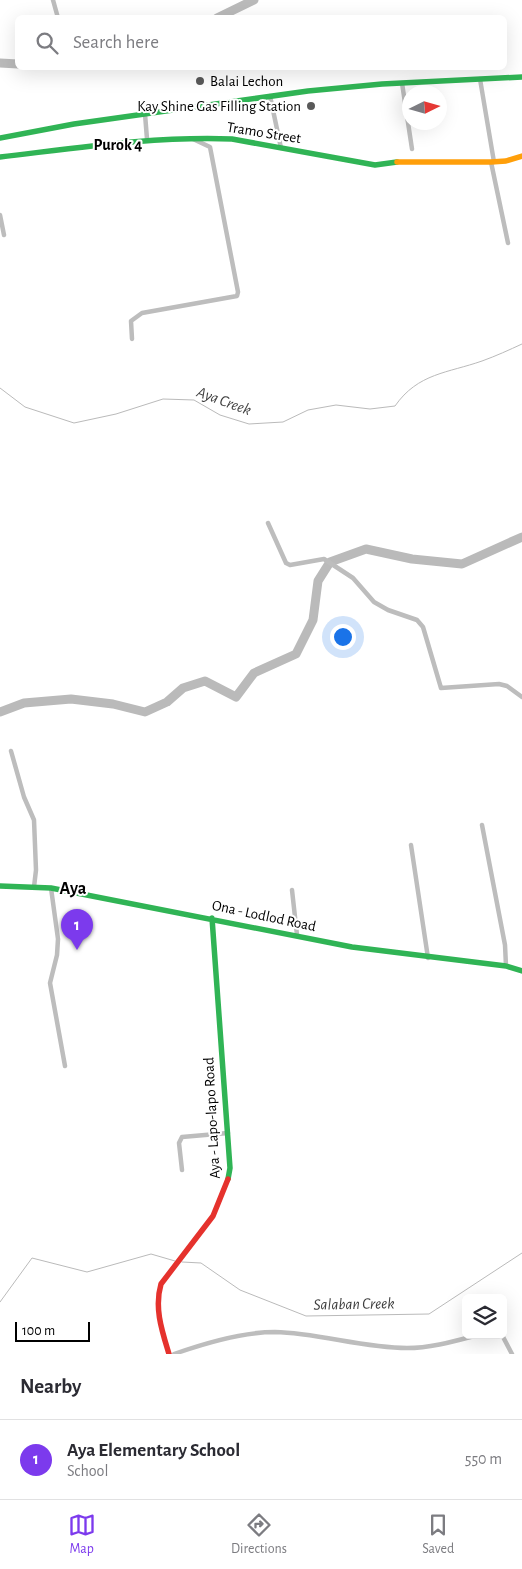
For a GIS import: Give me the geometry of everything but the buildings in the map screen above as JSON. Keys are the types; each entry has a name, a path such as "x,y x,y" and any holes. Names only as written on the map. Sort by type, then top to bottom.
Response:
{"main road":[{"path":"0,138 270,96 402,83 522,77"},
{"name":"Tramo Street","path":"0,157 147,139 192,138 232,139 375,165 386,162 492,162 522,156"},
{"name":"Ona - Lodlod Road","path":"0,886 51,888 212,918 352,947 428,958 506,966 522,971"},
{"name":"Aya - Lapo-lapo Road","path":"169,1354 159,1309 159,1291 164,1278 199,1237 224,1196 230,1168 212,918"}],"street":[{"path":"53,0 57,15"},
{"path":"480,79 492,162 508,242"},
{"path":"402,83 412,148"},
{"path":"270,96 281,148"},
{"path":"145,114 147,139"},
{"path":"132,339 131,321 142,313 237,296 238,292 210,148 192,138"},
{"path":"0,215 4,235"},
{"path":"268,523 286,563 290,565 320,558 324,559 353,578 374,602 388,610 417,620 423,627 441,688 500,684 507,686 522,697"},
{"path":"11,751 24,797 34,820 36,870 34,887"},
{"path":"482,825 505,945 506,966"},
{"path":"411,845 428,958"},
{"path":"51,888 58,939 51,990 65,1066"},
{"path":"292,890 297,935"},
{"path":"182,1170 179,1143 182,1137 228,1133"},
{"path":"174,1354 231,1338 273,1332 303,1334 406,1348 435,1346 462,1339"},
{"path":"504,1339 512,1354"}],"waterway":[{"path":"223,15 254,0"},
{"path":"0,63 15,64"},
{"name":"Aya Creek","path":"0,388 25,407 74,423 116,414 163,399 194,400 220,415 249,424 283,422 308,410 336,405 370,409 395,406 404,395 424,380 487,359 522,344"},
{"path":"0,712 24,703 71,699 113,704 145,712 167,702 183,688 205,681 236,697 254,673 296,654 313,620 318,581 330,562 366,549 412,559 462,564 522,537"},
{"name":"Salaban Creek","path":"182,1262 201,1263 240,1290 306,1316 429,1314 522,1253"},
{"name":"Salaban Creek","path":"0,1302 32,1258 87,1272 151,1254 175,1261"}],"traffic: fast":[{"path":"0,138 74,124 308,91 382,84 522,77"},
{"path":"0,157 145,141 232,139 375,165 397,162"},
{"path":"0,886 51,888 352,947 506,966 522,971"},
{"path":"212,918 230,1168 228,1179"}],"traffic: slow":[{"path":"397,162 491,162 506,161 522,156"}],"traffic: jam":[{"path":"169,1354 159,1311 158,1302 161,1284 213,1216 228,1179"}],"place":[{"name":"Balai Lechon","path":"200,81"},
{"name":"Kay Shine Gas Filling Station","path":"311,106"},
{"name":"Aya Elementary School","path":"77,950"}],"district":[{"name":"Purok 4","path":"118,145"},
{"name":"Aya","path":"73,889"}]}
